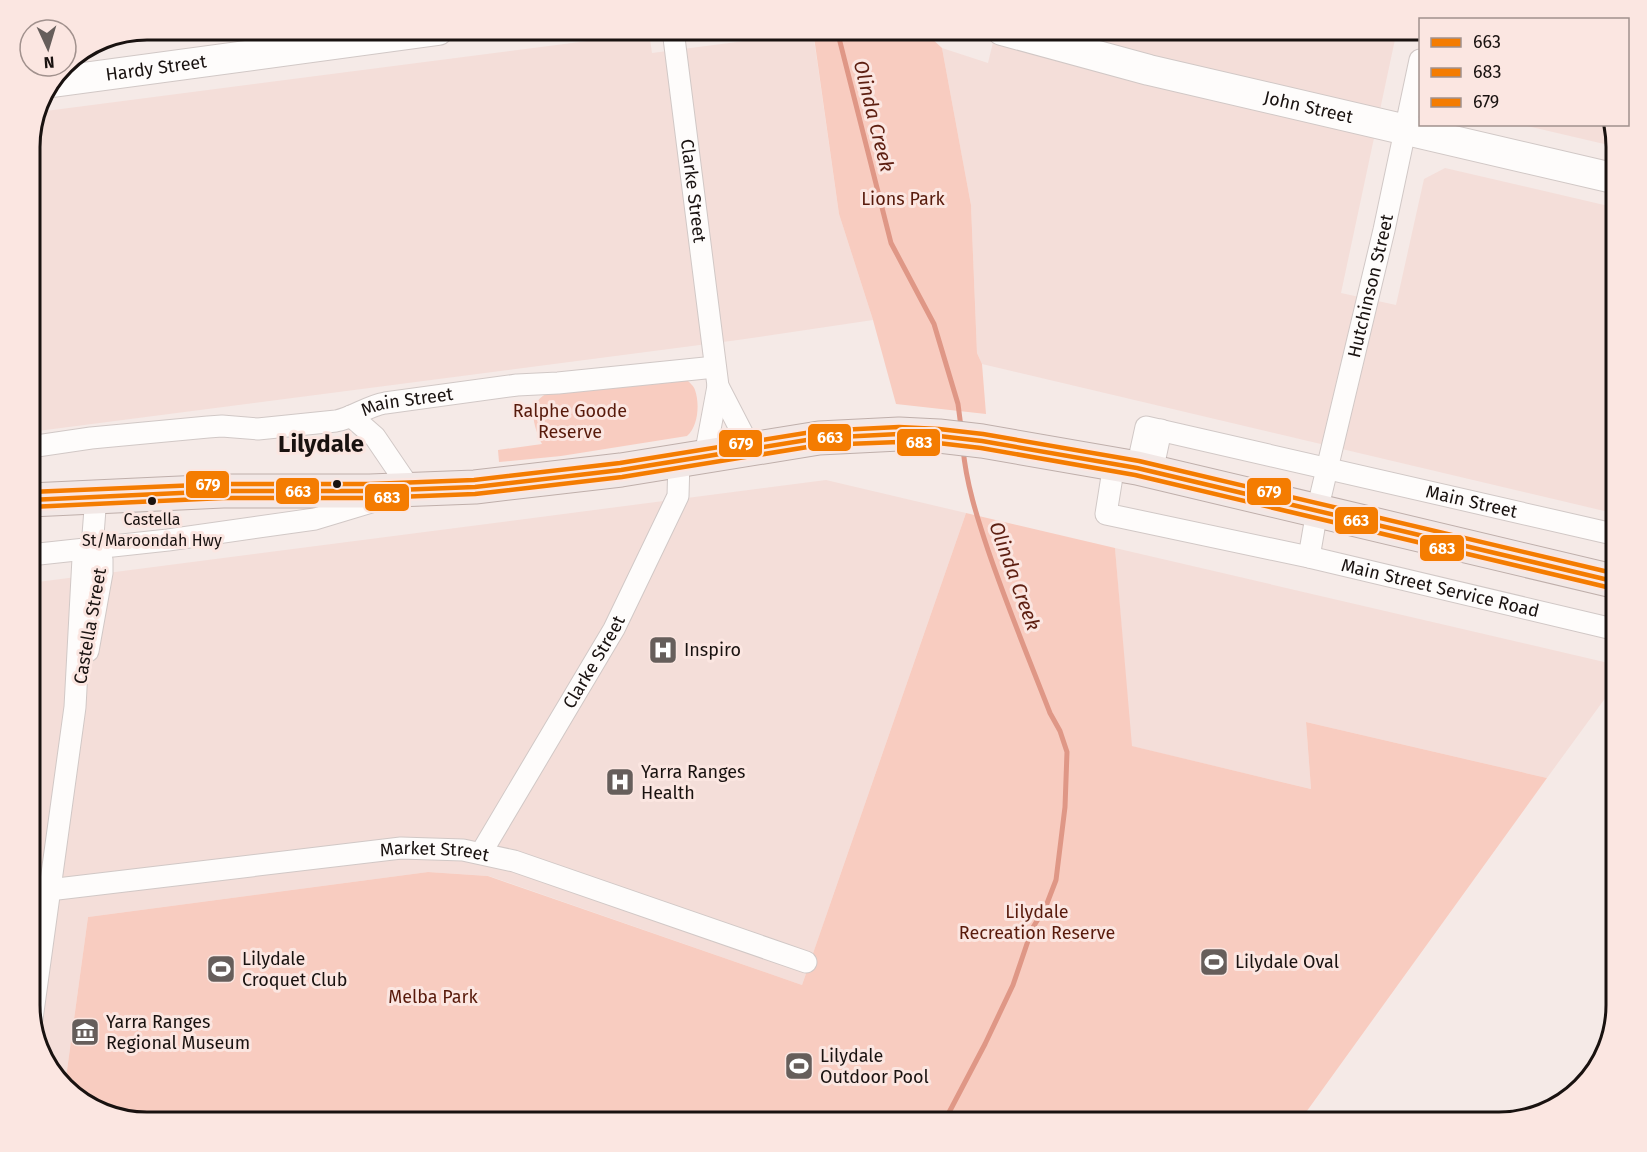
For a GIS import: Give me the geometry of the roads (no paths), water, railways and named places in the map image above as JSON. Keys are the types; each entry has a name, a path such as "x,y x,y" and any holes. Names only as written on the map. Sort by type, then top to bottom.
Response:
{"highway":[{"path":"41,499 223,491 411,490 524,483 819,438 879,433 939,436 982,441 1135,468 1606,579"}],"main road":[{"name":"Hardy Street","path":"64,80 364,40"},
{"name":"John Street","path":"1039,40 1149,70 1606,176"}],"street":[{"name":"Clarke Street","path":"673,40 716,377 750,448"},
{"name":"Hutchinson Street","path":"1317,511 1406,130 1419,65"},
{"name":"Clarke Street","path":"481,853 614,629 678,496 716,377"},
{"name":"Main Street","path":"41,445 91,438 215,427 258,429 340,420 371,406 384,403 518,385 716,377"},
{"path":"41,554 168,540 315,519 411,490 375,438 351,416"},
{"path":"1317,511 1309,557 1106,514 1135,468 1146,427 1327,470"},
{"name":"Main Street","path":"1327,470 1606,533"},
{"name":"Castella Street","path":"41,951 75,707 83,558 92,548 96,496"},
{"name":"Main Street Service Road","path":"1309,557 1606,627"},
{"name":"Market Street","path":"49,890 401,848 448,849 481,853 527,865 642,907 806,962"}],"waterway":[{"name":"Olinda Creek","path":"840,40 891,243 934,324 958,404 961,427"},
{"name":"Olinda Creek","path":"949,1112 1013,985 1032,929 1046,906 1056,880 1065,807 1067,752 1018,632 988,550 969,487 963,448"}],"place":[{"name":"Castella St/Maroondah Hwy","path":"152,501"},
{"name":"Inspiro","path":"663,650"},
{"name":"Yarra Ranges Health","path":"620,782"},
{"name":"Lilydale Oval","path":"1214,962"},
{"name":"Lilydale Croquet Club","path":"221,969"},
{"name":"Yarra Ranges Regional Museum","path":"85,1032"},
{"name":"Lilydale Outdoor Pool","path":"799,1066"}],"district":[{"name":"Lilydale","path":"321,444"}],"park label":[{"name":"Lions Park","path":"903,199"},
{"name":"Ralphe Goode Reserve","path":"570,421"},
{"name":"Lilydale Recreation Reserve","path":"1037,922"},
{"name":"Melba Park","path":"433,997"}]}
